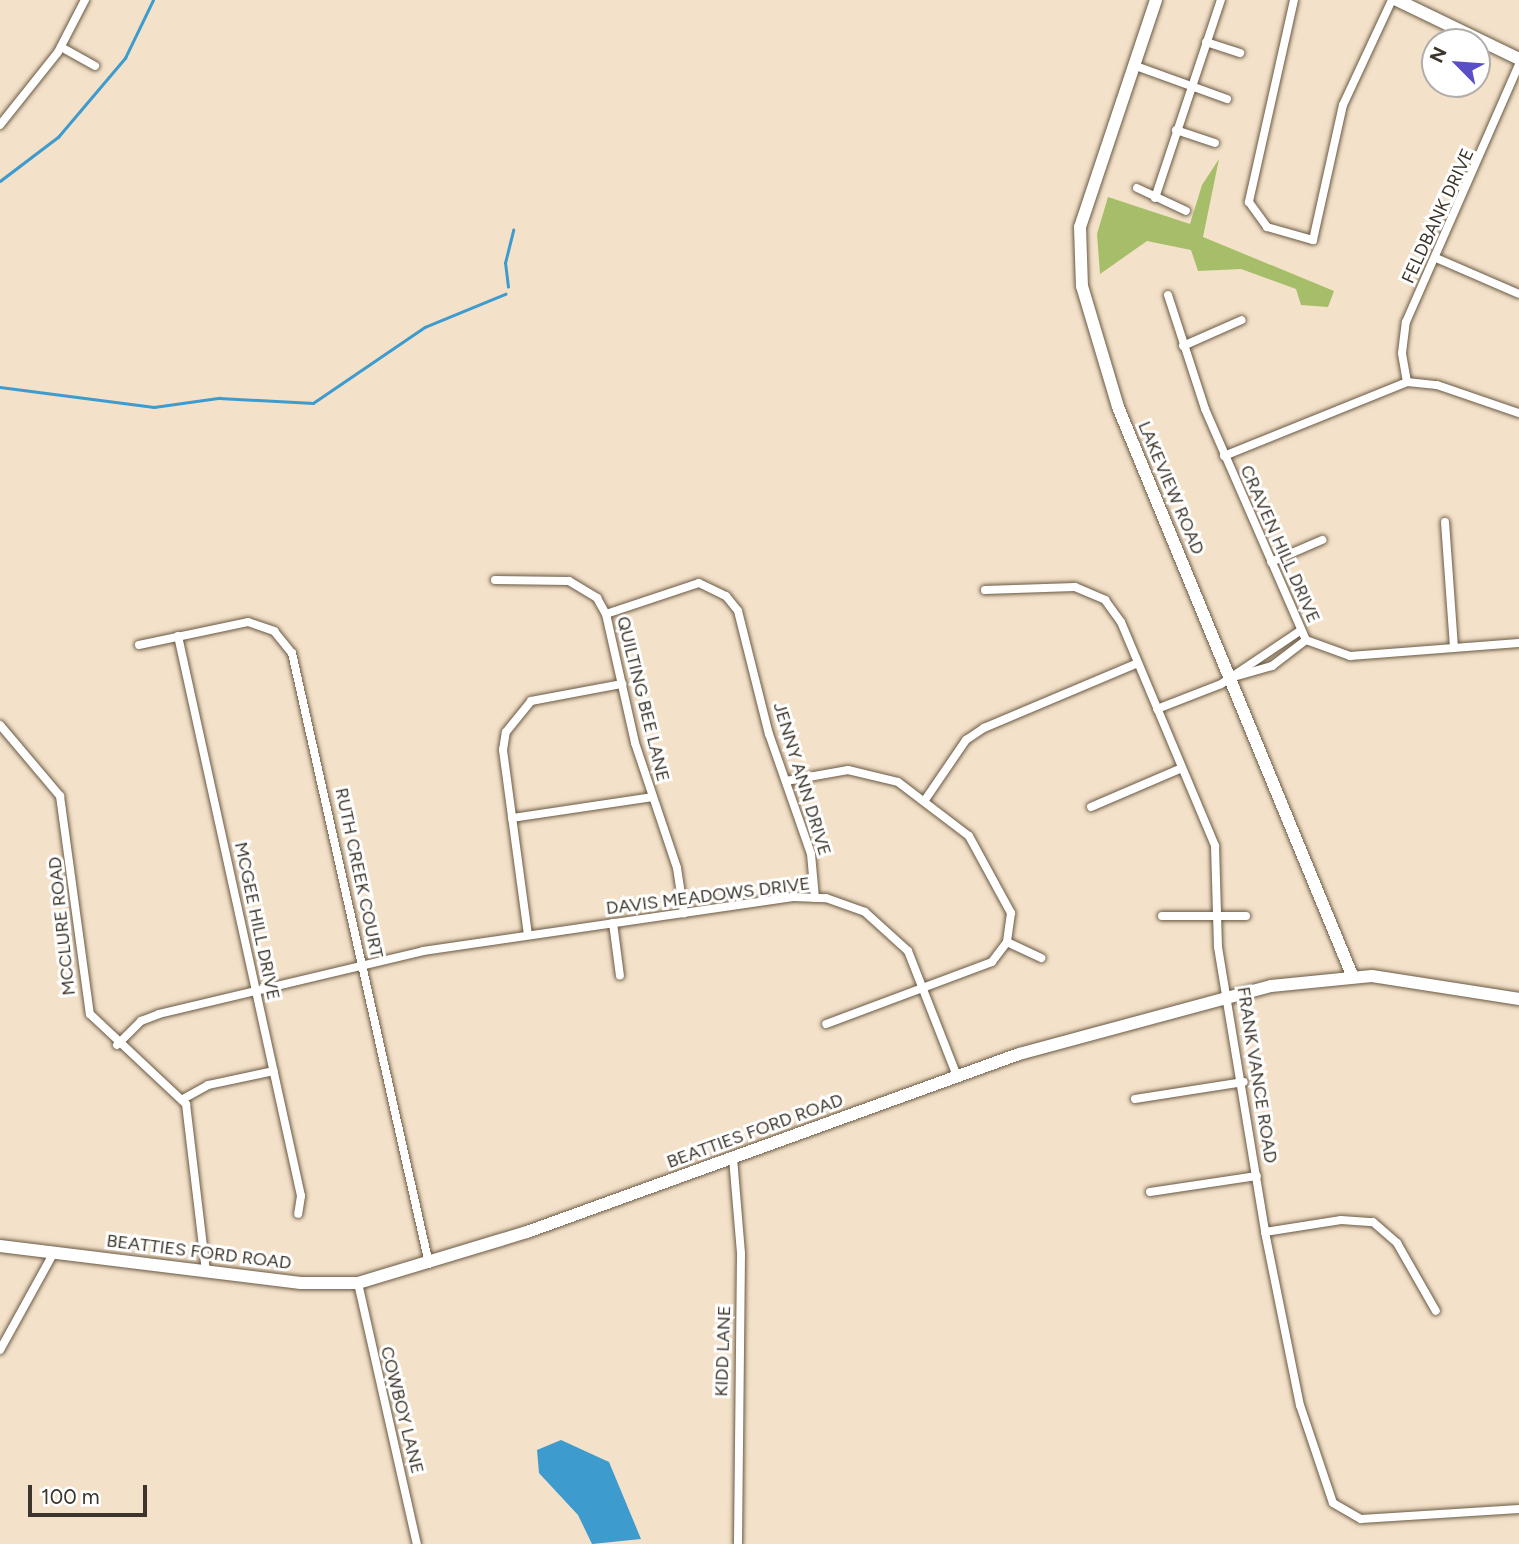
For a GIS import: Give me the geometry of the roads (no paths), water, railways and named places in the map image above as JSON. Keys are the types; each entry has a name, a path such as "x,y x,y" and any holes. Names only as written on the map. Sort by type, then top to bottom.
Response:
{"main road":[{"name":"LAKEVIEW ROAD","path":"1156,0 1089,194 1077,256 1118,407 1352,975"},
{"path":"1397,0 1519,59"},
{"name":"BEATTIES FORD ROAD","path":"0,1246 206,1271 358,1283 429,1264 1063,1040 1230,997 1352,975 1519,999"}],"street":[{"path":"0,125 61,47 85,0"},
{"path":"1154,198 1221,0"},
{"path":"1294,0 1249,202 1267,227 1313,240 1343,106 1392,0"},
{"path":"1206,42 1240,53"},
{"path":"61,47 95,66"},
{"path":"1133,65 1227,99"},
{"name":"FELDBANK DRIVE","path":"1407,382 1402,338 1519,65"},
{"path":"1176,130 1215,144"},
{"path":"1137,188 1186,211"},
{"path":"1436,258 1519,293"},
{"name":"CRAVEN HILL DRIVE","path":"1168,295 1183,346 1224,456 1306,640 1350,656 1519,643"},
{"path":"1183,346 1242,320"},
{"path":"1224,456 1407,382 1437,385 1519,413"},
{"path":"1445,522 1454,648"},
{"path":"1271,562 1322,540"},
{"name":"QUILTING BEE LANE","path":"495,580 569,581 597,598 606,614 652,797 677,868 684,913"},
{"name":"JENNY ANN DRIVE","path":"606,614 683,584 699,583 726,596 743,622 786,781 811,854 815,898"},
{"name":"FRANK VANCE ROAD","path":"985,590 1013,584 1097,594 1121,622 1217,854 1218,916 1265,1232 1300,1405 1337,1509 1361,1519 1519,1509"},
{"name":"RUTH CREEK COURT","path":"139,645 248,622 274,631 292,653 429,1264"},
{"path":"1230,678 1300,631"},
{"name":"MCGEE HILL DRIVE","path":"178,636 301,1196 298,1214"},
{"path":"1157,709 1230,678 1272,666 1306,640"},
{"path":"925,800 966,740 984,728 1138,663"},
{"path":"528,935 503,750 517,713 548,695 622,684"},
{"name":"MCCLURE ROAD","path":"0,725 61,796 84,993 95,1022 117,1045 183,1099"},
{"path":"1091,807 1182,768"},
{"path":"786,781 848,770 874,773 925,800 969,836 1004,892 1011,913 1007,942 992,962 827,1024"},
{"path":"512,818 652,797"},
{"name":"DAVIS MEADOWS DRIVE","path":"117,1045 149,1017 363,969 423,951 684,913 815,898 878,921 908,951 926,988 957,1076"},
{"path":"1162,916 1246,916"},
{"path":"613,923 620,976"},
{"path":"1007,942 1041,958"},
{"path":"206,1271 183,1099 208,1085 274,1071"},
{"path":"1135,1099 1244,1082"},
{"name":"KIDD LANE","path":"733,1158 741,1254 738,1544"},
{"path":"1150,1192 1257,1176"},
{"path":"1265,1232 1341,1220 1373,1222 1397,1243 1436,1311"},
{"path":"0,1350 54,1251"},
{"name":"COWBOY LANE","path":"358,1283 417,1544"}],"water":[{"path":"561,1440 609,1462 641,1539 592,1544 578,1515 539,1473 537,1450"}],"waterway":[{"path":"0,181 58,137 125,58 153,0"},
{"path":"508,287 505,263 513,230"},
{"path":"0,387 154,407 219,398 313,403 425,327 505,294"}]}
